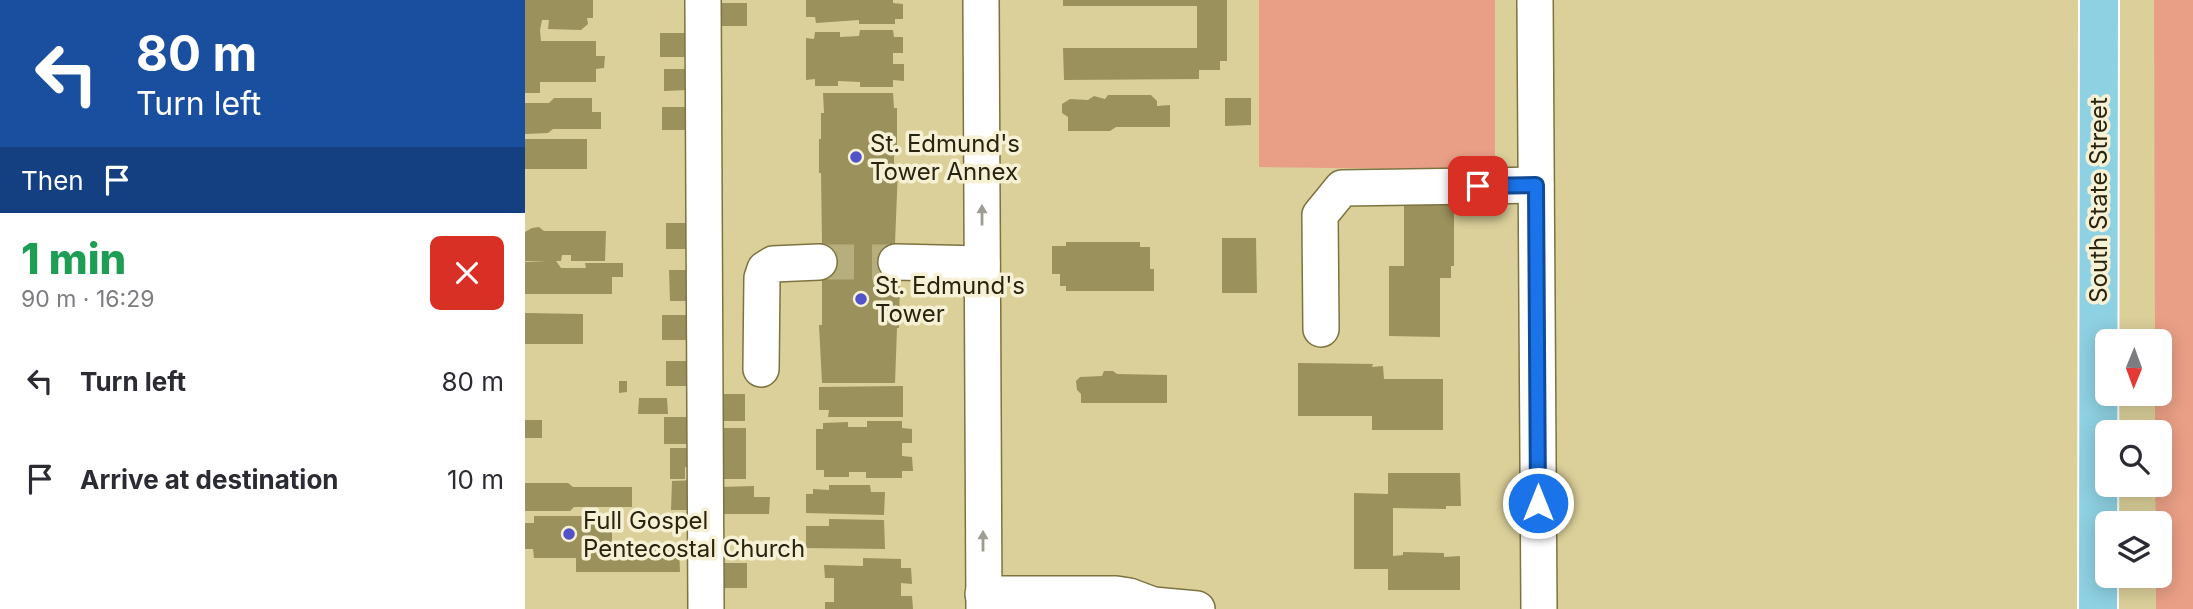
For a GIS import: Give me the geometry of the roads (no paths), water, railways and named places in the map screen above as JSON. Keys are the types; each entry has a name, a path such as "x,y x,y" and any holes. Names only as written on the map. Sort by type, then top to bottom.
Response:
{"main road":[{"name":"South State Street","path":"2098,609 2099,0"}],"street":[{"path":"703,0 706,609"},
{"path":"981,0 983,602 1116,594 1153,605 1197,609"},
{"path":"1535,0 1539,609"},
{"path":"1321,328 1320,215 1342,188 1536,185"},
{"path":"761,369 762,278 765,269 773,264 820,261"},
{"path":"896,262 982,264"}],"tunnel":[{"path":"819,262 896,262"}],"place":[{"name":"St. Edmund's Tower Annex","path":"856,157"},
{"name":"St. Edmund's Tower","path":"861,299"},
{"name":"Full Gospel Pentecostal Church","path":"569,534"}]}
